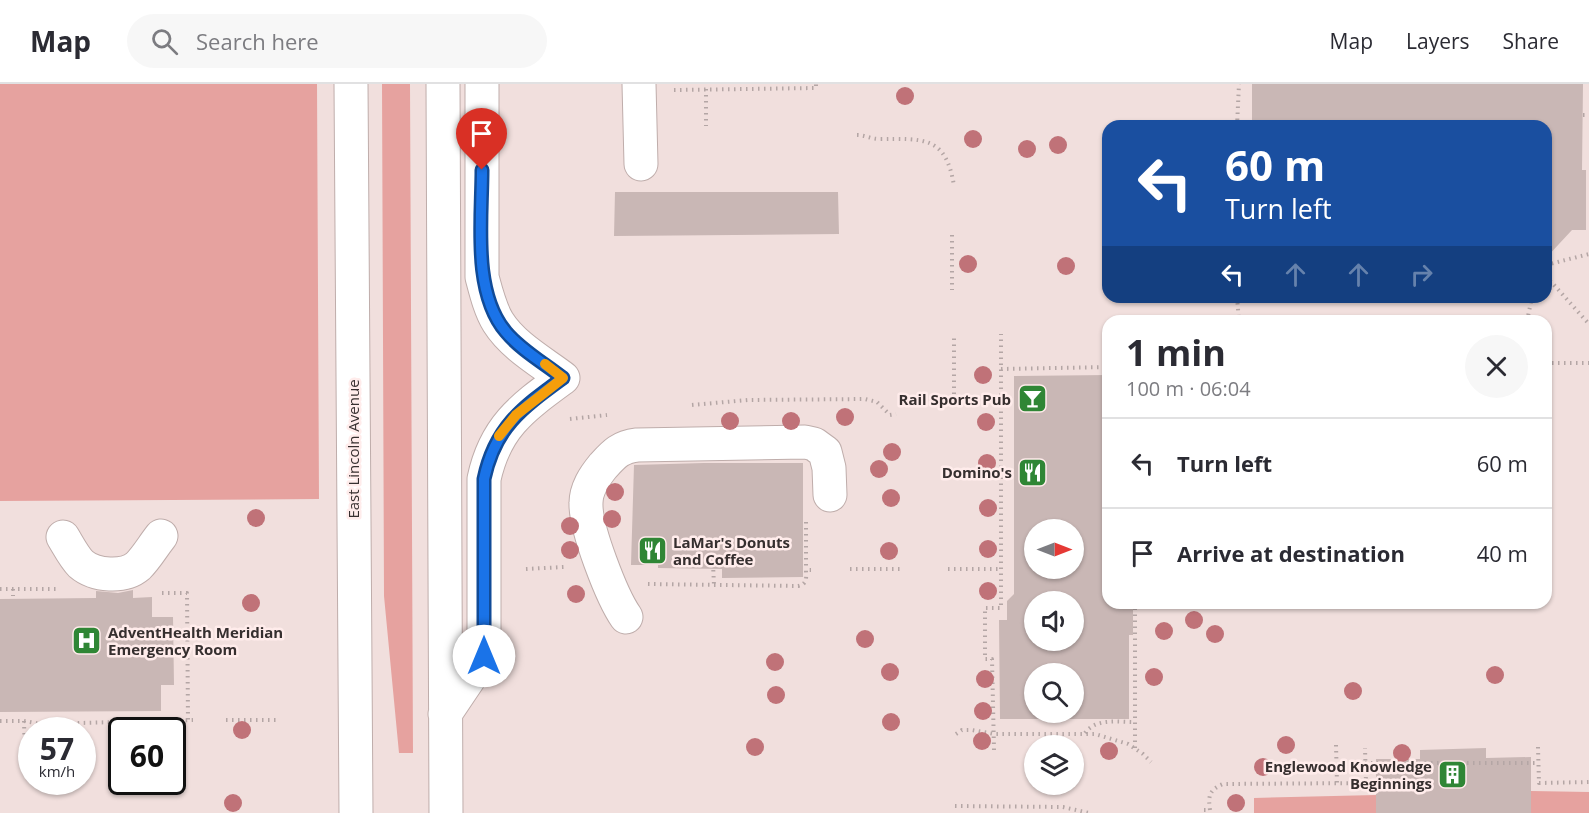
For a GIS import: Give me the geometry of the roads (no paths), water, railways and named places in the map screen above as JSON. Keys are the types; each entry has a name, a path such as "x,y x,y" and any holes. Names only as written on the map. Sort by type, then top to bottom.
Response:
{"main road":[{"name":"East Lincoln Avenue","path":"351,84 356,813"},
{"path":"443,84 446,813"},
{"path":"445,714 484,656 484,479 489,458 498,438 513,419 563,378 507,334 498,322 482,277 482,84"},
{"path":"639,84 641,164"},
{"path":"626,617 612,594 587,517 586,503 588,490 594,477 617,450 625,446 637,445 805,442 814,444 825,452 828,459 830,495"},
{"path":"63,537 83,565 99,572 124,573 136,567 161,536"}],"place":[{"name":"Rail Sports Pub","path":"1032,399"},
{"name":"Domino's","path":"1033,472"},
{"name":"LaMar's Donuts and Coffee","path":"652,551"},
{"name":"AdventHealth Meridian Emergency Room","path":"87,641"},
{"name":"Englewood Knowledge Beginnings","path":"1453,775"}]}
